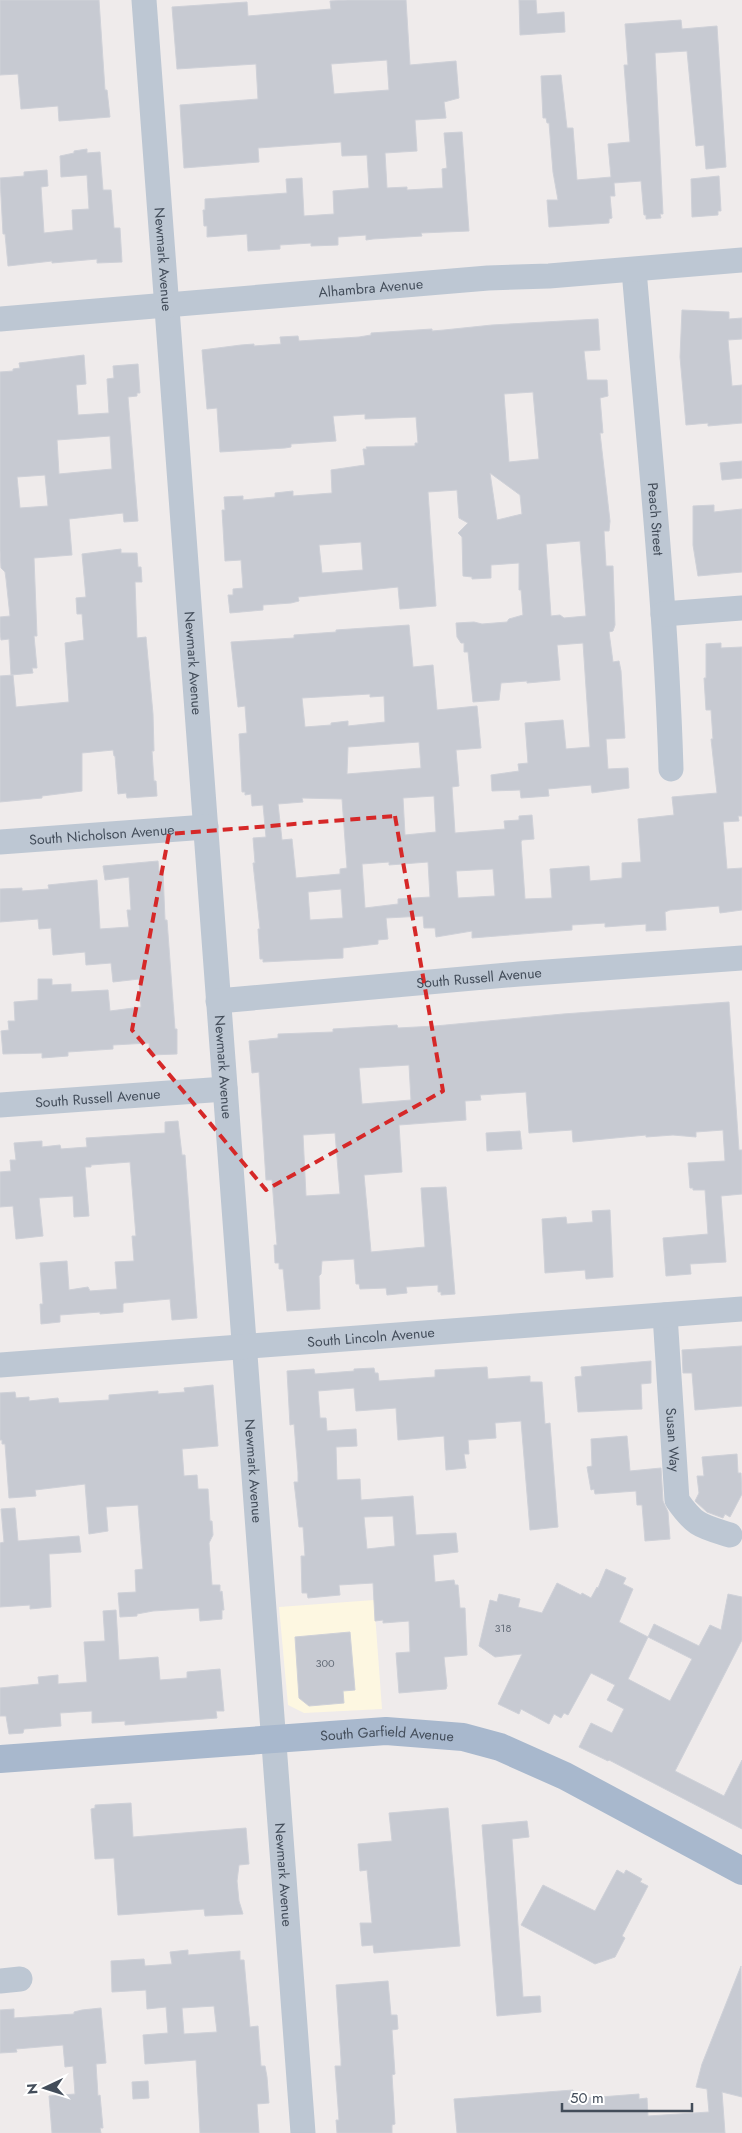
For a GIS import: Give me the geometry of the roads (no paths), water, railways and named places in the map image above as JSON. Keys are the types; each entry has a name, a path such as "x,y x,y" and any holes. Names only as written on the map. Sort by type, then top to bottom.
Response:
{"main road":[{"name":"South Garfield Avenue","path":"0,1759 386,1731 463,1737 500,1747 572,1780 742,1871"}],"street":[{"name":"Newmark Avenue","path":"144,0 303,2133"},
{"name":"Alhambra Avenue","path":"0,319 488,278 634,270 742,260"},
{"name":"Peach Street","path":"634,270 644,402 655,494 671,769"},
{"path":"663,614 742,608"},
{"name":"South Nicholson Avenue","path":"0,842 206,827"},
{"name":"South Russell Avenue","path":"218,1001 519,974 742,958"},
{"name":"South Russell Avenue","path":"0,1105 225,1089"},
{"name":"South Lincoln Avenue","path":"0,1365 742,1309"},
{"name":"Susan Way","path":"665,1315 677,1500 688,1516 701,1526 730,1535"}]}
